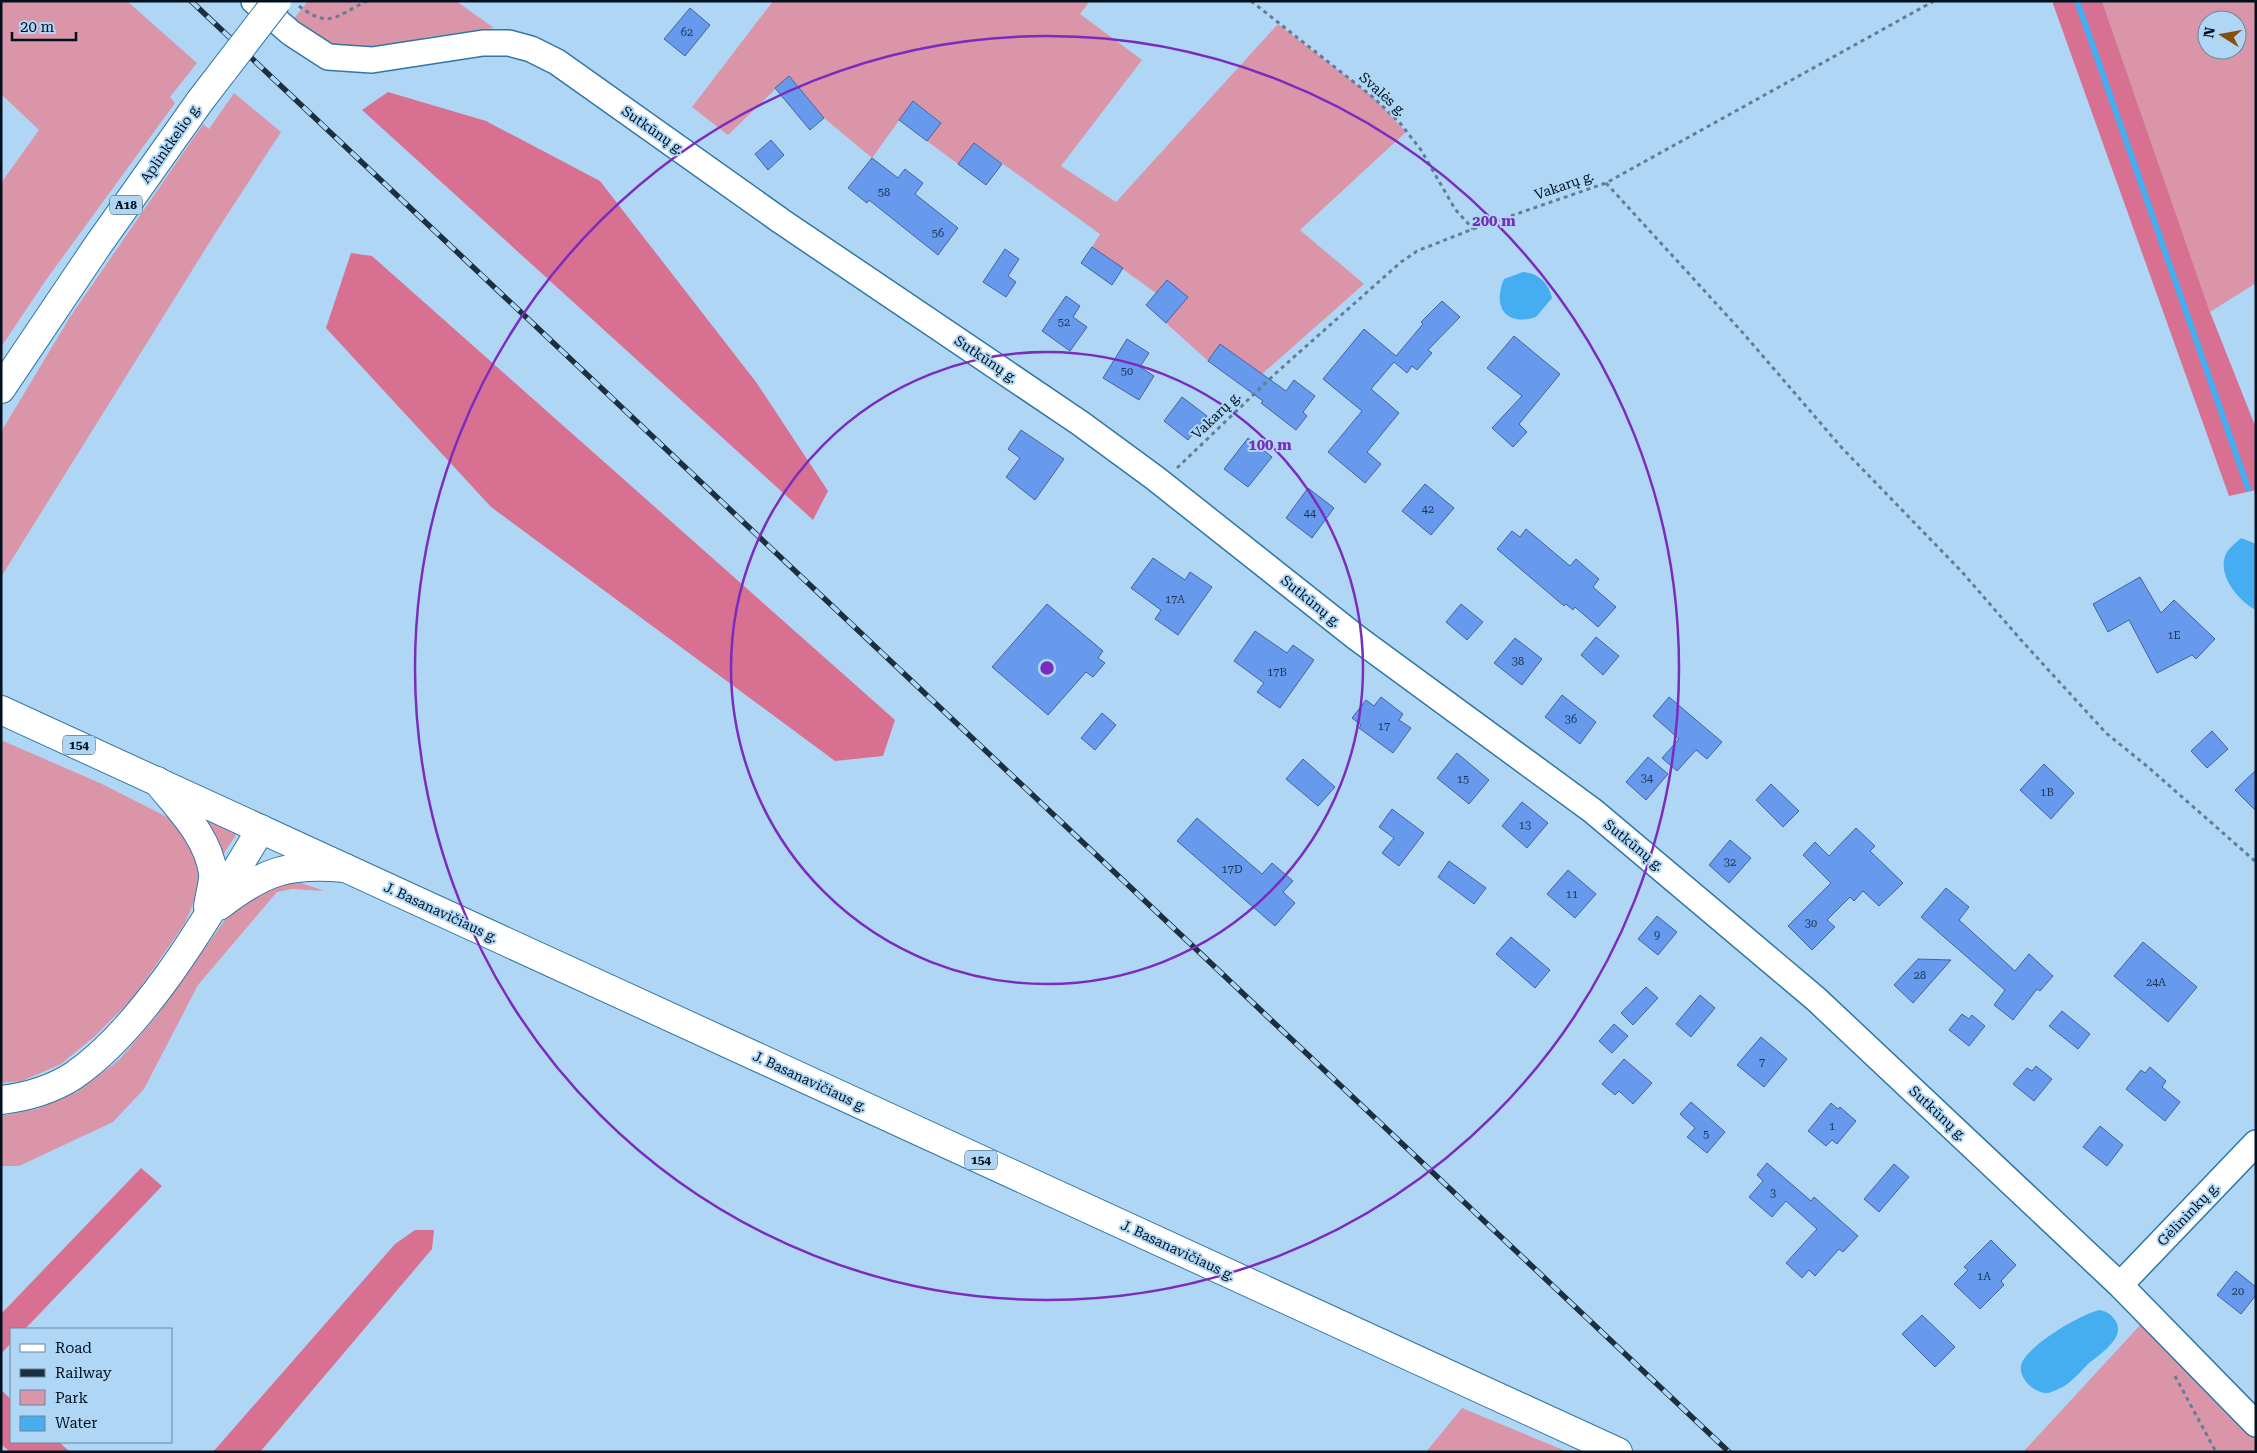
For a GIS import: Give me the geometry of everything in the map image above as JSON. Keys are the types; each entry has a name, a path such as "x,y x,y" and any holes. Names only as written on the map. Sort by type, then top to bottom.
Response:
{"main road":[{"name":"Aplinkkelio g.","path":"1,389 98,244 200,101 277,1"},
{"name":"J. Basanavičiaus g.","path":"1,710 1618,1452"},
{"path":"156,781 192,824 207,849 213,874 206,916"},
{"path":"1,1100 40,1092 72,1076 108,1047 135,1018 206,916 261,829"},
{"path":"206,916 242,888 262,877 286,868 313,865 345,868"}],"street":[{"name":"Sutkūnų g.","path":"254,1 291,33 328,57 372,60 483,43 508,43 531,49 557,62 781,221 1080,423 1162,483 1357,638 1593,812 1682,884 1816,999 2120,1285 2256,1424"},
{"name":"Gėlininkų g.","path":"2120,1285 2256,1143"}],"path":[{"path":"292,1 313,17 328,20 364,2"},
{"name":"Svalės g.","path":"1251,1 1374,98 1400,123 1420,150 1455,209 1473,229"},
{"name":"Vakarų g.","path":"1162,483 1276,373 1401,262 1417,251 1473,229 1606,183 1934,1"},
{"path":"1606,183 1743,333 1842,448 1963,573 2106,733 2148,767 2256,862"},
{"path":"2174,1374 2216,1452"}],"green space":[{"path":"1,1 127,1 197,63 170,97 175,103 46,280 1,347 1,183 39,130 1,94"},
{"path":"308,1 456,1 494,28 428,37 361,52 334,49 292,21"},
{"path":"773,1 1090,1 1080,14 1142,60 1061,166 1116,202 1278,24 1374,98 1406,132 1300,230 1364,284 1262,374 1220,344 1208,361 1166,323 1187,297 1167,280 1156,293 1092,247 1100,234 974,143 958,164 927,141 941,122 913,101 872,158 824,118 789,76 728,135 692,107"},
{"path":"2102,1 2256,1 2256,283 2210,312"},
{"path":"234,93 281,132 216,232 1,577 1,432 70,317 203,124 209,129"},
{"path":"1,740 102,784 173,820 188,833 200,874 195,899 185,923 133,998 95,1036 61,1064 22,1081 1,1083"},
{"path":"198,815 238,832 222,856"},
{"path":"295,881 325,891 292,889 277,892 198,985 144,1089 113,1122 19,1166 1,1166 1,1116 37,1109 77,1092 119,1060 156,1017 242,896"},
{"path":"2142,1323 2256,1437 2256,1452 2023,1452"},
{"path":"1462,1408 1568,1452 1426,1452"}],"shaded area":[{"path":"2052,1 2102,1 2210,312 2256,428 2256,490 2229,496"},
{"path":"388,92 486,121 600,181 756,382 828,491 813,520 362,110"},
{"path":"351,253 372,256 895,720 883,756 835,761 491,507 326,328"},
{"path":"141,1168 162,1186 26,1328 10,1328 10,1344 1,1354 1,1314"},
{"path":"415,1230 434,1230 432,1249 260,1452 213,1452 395,1244"},
{"path":"1,1390 10,1398 10,1443 60,1443 70,1452 10,1452 1,1444"}],"water":[{"path":"1523,272 1533,274 1542,280 1551,293 1552,298 1536,317 1517,319 1510,317 1504,312 1501,306 1501,289 1504,279"},
{"path":"2241,538 2256,544 2256,610 2242,600 2230,586 2224,569 2224,560 2227,552"},
{"path":"2100,1310 2112,1316 2118,1326 2118,1333 2110,1345 2069,1383 2059,1389 2043,1393 2029,1385 2023,1376 2021,1366 2032,1350 2054,1332 2080,1317"}],"building":[{"path":"690,8 710,25 685,56 664,39"},
{"path":"789,76 824,118 810,130 775,88"},
{"path":"913,101 941,123 927,141 899,120"},
{"path":"771,140 784,155 768,170 755,154"},
{"path":"974,143 1002,164 986,185 958,164"},
{"path":"872,158 898,178 905,169 923,183 915,194 958,228 938,255 869,200 867,203 848,188"},
{"path":"1092,247 1123,268 1112,285 1081,263"},
{"path":"1005,249 1019,259 1008,276 1016,282 1006,297 983,282"},
{"path":"1167,280 1188,297 1166,323 1146,305"},
{"path":"1066,296 1080,306 1073,317 1087,327 1070,351 1042,331"},
{"path":"1442,301 1460,317 1428,350 1432,353 1417,370 1412,366 1407,373 1394,362 1371,389 1399,413 1367,452 1381,464 1365,483 1328,452 1362,411 1323,379 1364,329 1396,356 1423,324 1421,322"},
{"path":"1514,336 1560,374 1519,424 1527,432 1513,447 1492,428 1522,396 1487,368"},
{"path":"1127,339 1149,353 1140,367 1154,376 1139,400 1103,378"},
{"path":"1220,344 1286,391 1294,380 1315,396 1303,412 1307,416 1296,430 1261,403 1263,401 1208,361"},
{"path":"1182,397 1207,416 1188,440 1164,421"},
{"path":"1021,430 1064,459 1035,500 1006,477 1020,458 1008,449"},
{"path":"1248,438 1272,457 1248,487 1224,469"},
{"path":"1425,484 1454,508 1431,535 1402,511"},
{"path":"1308,488 1334,508 1312,538 1286,518"},
{"path":"1526,529 1570,566 1576,559 1599,579 1593,587 1616,607 1598,627 1575,607 1573,610 1566,604 1564,606 1497,549 1512,531 1520,537"},
{"path":"1153,558 1185,580 1190,572 1212,587 1178,635 1155,619 1161,610 1131,588"},
{"path":"2140,577 2161,613 2174,600 2215,639 2196,659 2192,655 2157,673 2129,620 2108,632 2093,604"},
{"path":"1047,604 1103,651 1098,658 1105,663 1093,677 1086,672 1048,715 992,667"},
{"path":"1461,604 1483,622 1467,640 1446,622"},
{"path":"1255,631 1287,653 1293,645 1314,660 1280,708 1257,692 1264,683 1234,661"},
{"path":"1596,637 1619,656 1603,675 1581,655"},
{"path":"1515,638 1542,659 1522,685 1494,663"},
{"path":"1562,695 1596,722 1580,744 1545,717"},
{"path":"1381,697 1403,714 1399,720 1411,728 1393,753 1359,728 1361,725 1352,718 1366,700 1374,706"},
{"path":"1669,697 1722,742 1707,759 1696,750 1677,771 1662,758 1679,739 1653,716"},
{"path":"1102,713 1116,725 1095,750 1081,738"},
{"path":"2212,731 2228,749 2207,768 2191,751"},
{"path":"1457,753 1489,780 1469,804 1437,778"},
{"path":"1648,757 1668,774 1646,800 1626,782"},
{"path":"1303,759 1335,787 1318,806 1286,779"},
{"path":"2044,764 2074,793 2051,819 2020,790"},
{"path":"2256,770 2256,811 2235,790"},
{"path":"1771,784 1799,811 1783,827 1756,800"},
{"path":"1522,802 1548,823 1527,848 1502,826"},
{"path":"1392,809 1424,833 1399,866 1382,853 1394,838 1379,827"},
{"path":"1197,818 1262,874 1272,863 1293,881 1283,892 1295,903 1275,926 1177,841"},
{"path":"1856,828 1875,846 1870,851 1903,883 1879,906 1863,891 1854,901 1850,897 1827,920 1835,927 1812,950 1788,926 1831,883 1803,855 1815,842 1829,856"},
{"path":"1730,840 1751,858 1729,883 1709,865"},
{"path":"1449,861 1486,888 1474,904 1438,877"},
{"path":"1568,870 1596,894 1575,918 1547,894"},
{"path":"1946,888 1969,907 1959,920 2015,971 2029,954 2053,976 2040,991 2037,989 2013,1020 1994,1005 2005,990 1921,917"},
{"path":"1657,916 1677,932 1658,955 1638,939"},
{"path":"1511,937 1550,970 1535,988 1496,954"},
{"path":"2143,942 2197,987 2168,1022 2114,976"},
{"path":"1918,959 1951,960 1913,1003 1894,985"},
{"path":"1646,987 1658,998 1633,1025 1621,1013"},
{"path":"1700,995 1715,1008 1691,1037 1676,1024"},
{"path":"2062,1011 2090,1034 2078,1049 2049,1026"},
{"path":"1962,1014 1969,1019 1972,1015 1985,1026 1969,1046 1949,1030"},
{"path":"1614,1024 1628,1036 1612,1053 1599,1041"},
{"path":"1761,1037 1787,1059 1764,1087 1737,1065"},
{"path":"1624,1059 1652,1083 1633,1104 1619,1091 1615,1095 1602,1084"},
{"path":"2036,1066 2052,1079 2034,1101 2013,1084 2027,1068 2032,1071"},
{"path":"2150,1067 2166,1081 2162,1087 2180,1102 2165,1121 2126,1089 2141,1070 2145,1073"},
{"path":"1691,1102 1725,1132 1707,1153 1687,1137 1695,1128 1680,1114"},
{"path":"1831,1103 1838,1109 1840,1107 1856,1121 1837,1144 1832,1140 1826,1146 1808,1131"},
{"path":"2100,1126 2123,1145 2107,1166 2083,1147"},
{"path":"1767,1163 1811,1201 1814,1197 1858,1236 1843,1252 1839,1249 1815,1276 1809,1270 1802,1278 1786,1263 1817,1229 1786,1201 1772,1217 1749,1197 1763,1181 1757,1175"},
{"path":"1894,1164 1909,1177 1879,1212 1864,1199"},
{"path":"1991,1240 2016,1265 2001,1281 2004,1285 1980,1309 1954,1284 1968,1270 1964,1267"},
{"path":"2236,1271 2256,1287 2256,1295 2241,1314 2217,1295"},
{"path":"1922,1315 1955,1347 1935,1367 1902,1334"}],"waterway":[{"path":"2077,1 2248,488"}],"railway":[{"path":"191,1 1729,1452"}]}
